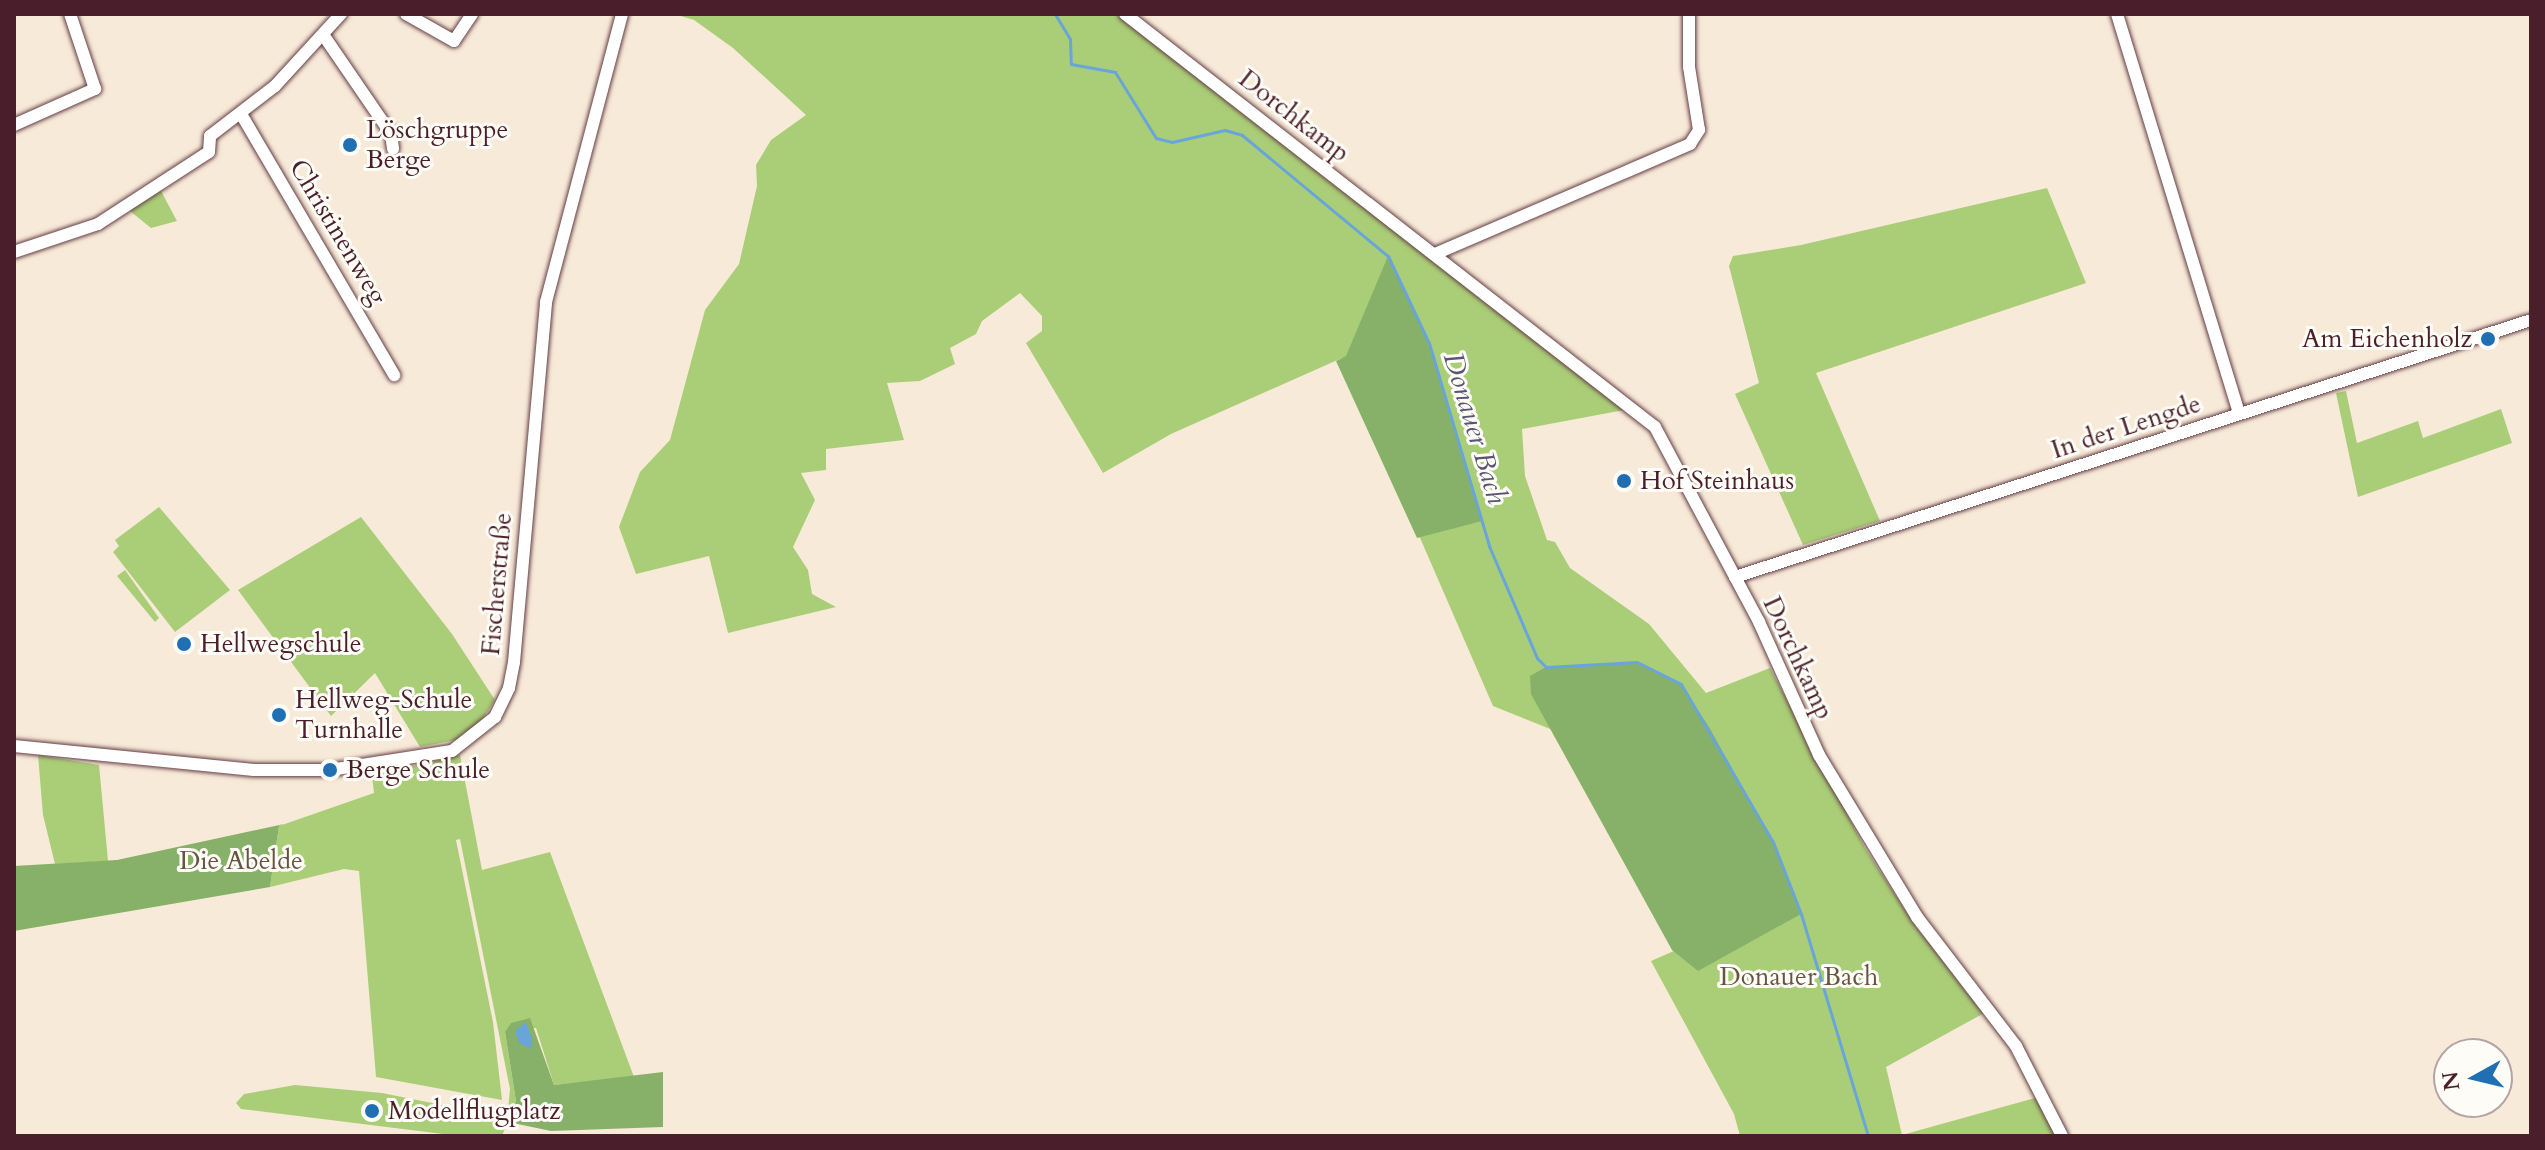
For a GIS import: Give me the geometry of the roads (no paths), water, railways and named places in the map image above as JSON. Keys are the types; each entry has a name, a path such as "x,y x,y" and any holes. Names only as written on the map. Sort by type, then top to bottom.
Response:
{"street":[{"path":"14,125 95,89 70,14"},
{"path":"15,249 98,224 209,152 210,136 241,114 324,36 341,14"},
{"path":"406,14 454,41 472,14"},
{"name":"Fischerstraße","path":"14,746 254,770 330,770 452,751 495,717 509,688 514,662 542,321 622,14"},
{"name":"Dorchkamp","path":"1125,14 1645,416 1735,577 1819,755 1917,917 2016,1046 2062,1136"},
{"path":"1435,254 1690,144 1699,130 1688,56 1689,14"},
{"path":"2117,14 2239,414"},
{"path":"324,36 391,134 393,149"},
{"name":"Christinenweg","path":"241,114 394,375"},
{"name":"In der Lengde","path":"1735,577 2531,320"}],"water":[{"path":"526,1022 532,1039 531,1049 519,1043 515,1031"}],"waterway":[{"name":"Donauer Bach","path":"1055,14 1070,39 1071,64 1115,72 1156,138 1172,142 1225,130 1242,135 1388,256 1429,343 1489,546 1537,658 1546,667 1637,662 1681,684 1773,842 1801,914 1868,1136"}],"place":[{"name":"Löschgruppe Berge","path":"350,145"},
{"name":"Am Eichenholz","path":"2488,339"},
{"name":"Hof Steinhaus","path":"1624,481"},
{"name":"Hellwegschule","path":"184,644"},
{"name":"Hellweg-Schule Turnhalle","path":"279,715"},
{"name":"Berge Schule","path":"330,770"},
{"name":"Modellflugplatz","path":"372,1111"}],"park label":[{"name":"Die Abelde","path":"241,861"}]}
